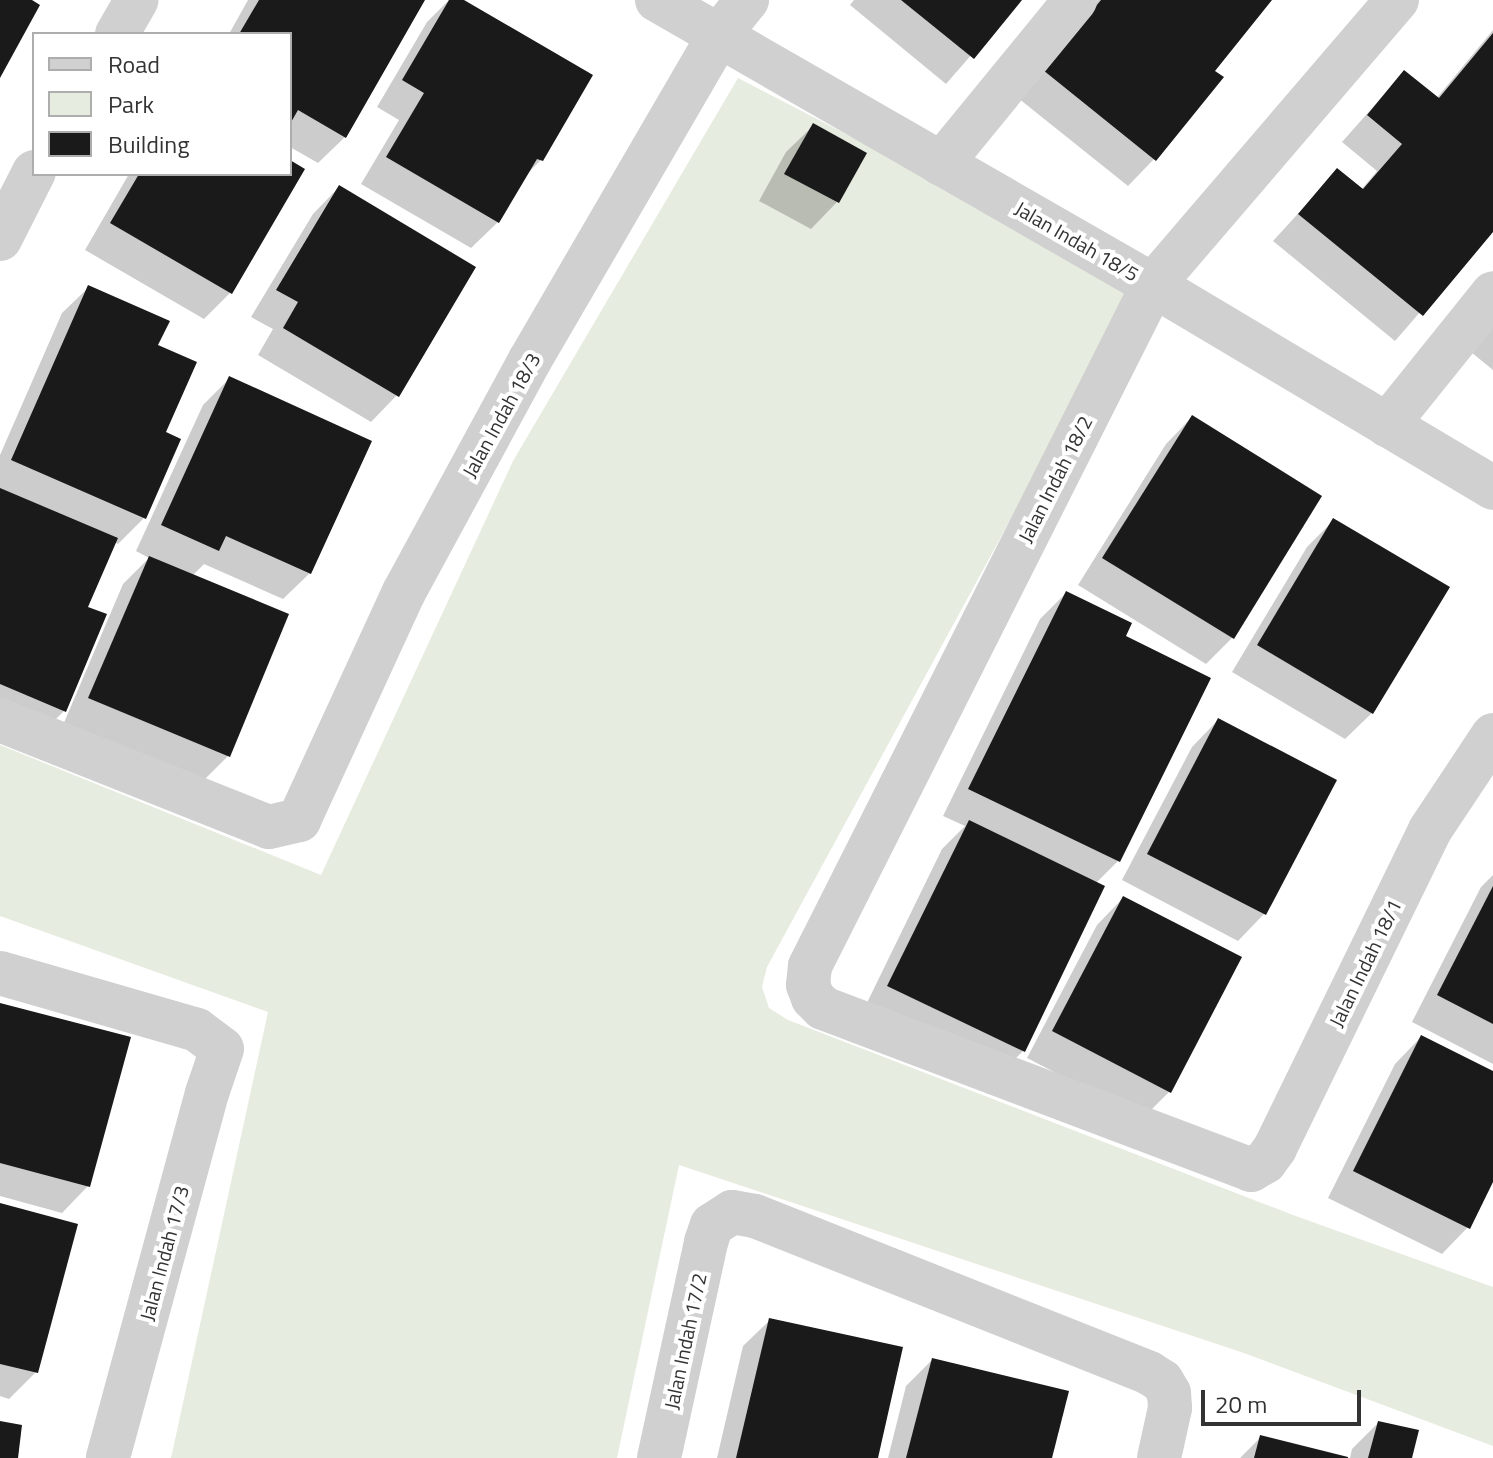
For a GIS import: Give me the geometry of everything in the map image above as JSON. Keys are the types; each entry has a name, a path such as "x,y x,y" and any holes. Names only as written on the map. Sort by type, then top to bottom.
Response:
{"street":[{"path":"118,32 137,0"},
{"name":"Jalan Indah 18/5","path":"657,0 1153,285 1493,488"},
{"name":"Jalan Indah 18/3","path":"0,720 269,827 299,820 404,592 530,360 719,35 747,0"},
{"path":"941,164 1075,0"},
{"name":"Jalan Indah 18/2","path":"1229,1162 823,1008 813,998 808,985 810,966 1153,285 1397,0"},
{"path":"0,239 32,176"},
{"path":"1387,425 1493,293"},
{"name":"Jalan Indah 18/1","path":"1229,1162 1251,1170 1265,1162 1275,1148 1430,830 1493,735"},
{"name":"Jalan Indah 17/3","path":"0,973 197,1030 222,1049 207,1093 108,1458"},
{"name":"Jalan Indah 17/2","path":"659,1458 706,1242 712,1225 732,1212 755,1216 1149,1373 1162,1381 1169,1393 1170,1408 1159,1458"}],"green space":[{"path":"738,78 1138,285 767,967 762,987 769,1008 788,1020 1293,1215 1493,1287 1493,1446 1241,1352 679,1165 617,1458 171,1458 268,1012 0,916 0,745 321,875 513,461"}],"building":[{"path":"0,0 32,0 40,5 0,78"},
{"path":"259,0 425,0 346,138 298,110 292,120 292,32 240,32"},
{"path":"449,0 464,0 593,75 543,161 537,159 499,223 386,157 424,93 402,80"},
{"path":"901,0 1022,0 974,59"},
{"path":"1101,0 1272,0 1215,71 1224,77 1156,161 1043,70"},
{"path":"1493,33 1493,232 1423,316 1298,214 1337,168 1363,189 1402,144 1367,115 1404,70 1439,98"},
{"path":"813,123 867,153 839,203 784,174"},
{"path":"292,161 305,169 232,294 110,223 138,176 292,176"},
{"path":"339,185 476,267 399,397 283,328 298,302 276,290"},
{"path":"88,285 170,321 158,345 197,362 166,432 181,439 146,519 11,460"},
{"path":"229,376 372,441 311,574 226,536 219,551 161,525"},
{"path":"1192,415 1322,496 1234,639 1102,558"},
{"path":"0,488 118,538 88,607 107,614 66,712 0,684"},
{"path":"1333,518 1450,587 1373,714 1257,645"},
{"path":"149,556 289,614 230,757 88,698"},
{"path":"1066,591 1132,623 1126,636 1211,678 1120,862 968,789"},
{"path":"1218,718 1337,780 1266,915 1147,854"},
{"path":"969,820 1105,886 1025,1052 887,986"},
{"path":"1493,886 1493,1024 1437,995"},
{"path":"1123,896 1242,957 1171,1093 1052,1031"},
{"path":"0,1003 131,1037 90,1187 0,1163"},
{"path":"1421,1035 1493,1071 1493,1182 1470,1229 1353,1171"},
{"path":"0,1203 78,1224 38,1373 0,1364"},
{"path":"769,1318 903,1347 878,1458 736,1458"},
{"path":"932,1358 1069,1391 1052,1458 906,1458"},
{"path":"0,1421 22,1425 18,1458 0,1458"},
{"path":"1378,1421 1419,1430 1412,1458 1368,1458"},
{"path":"1260,1435 1348,1457 1348,1458 1254,1458"}]}
